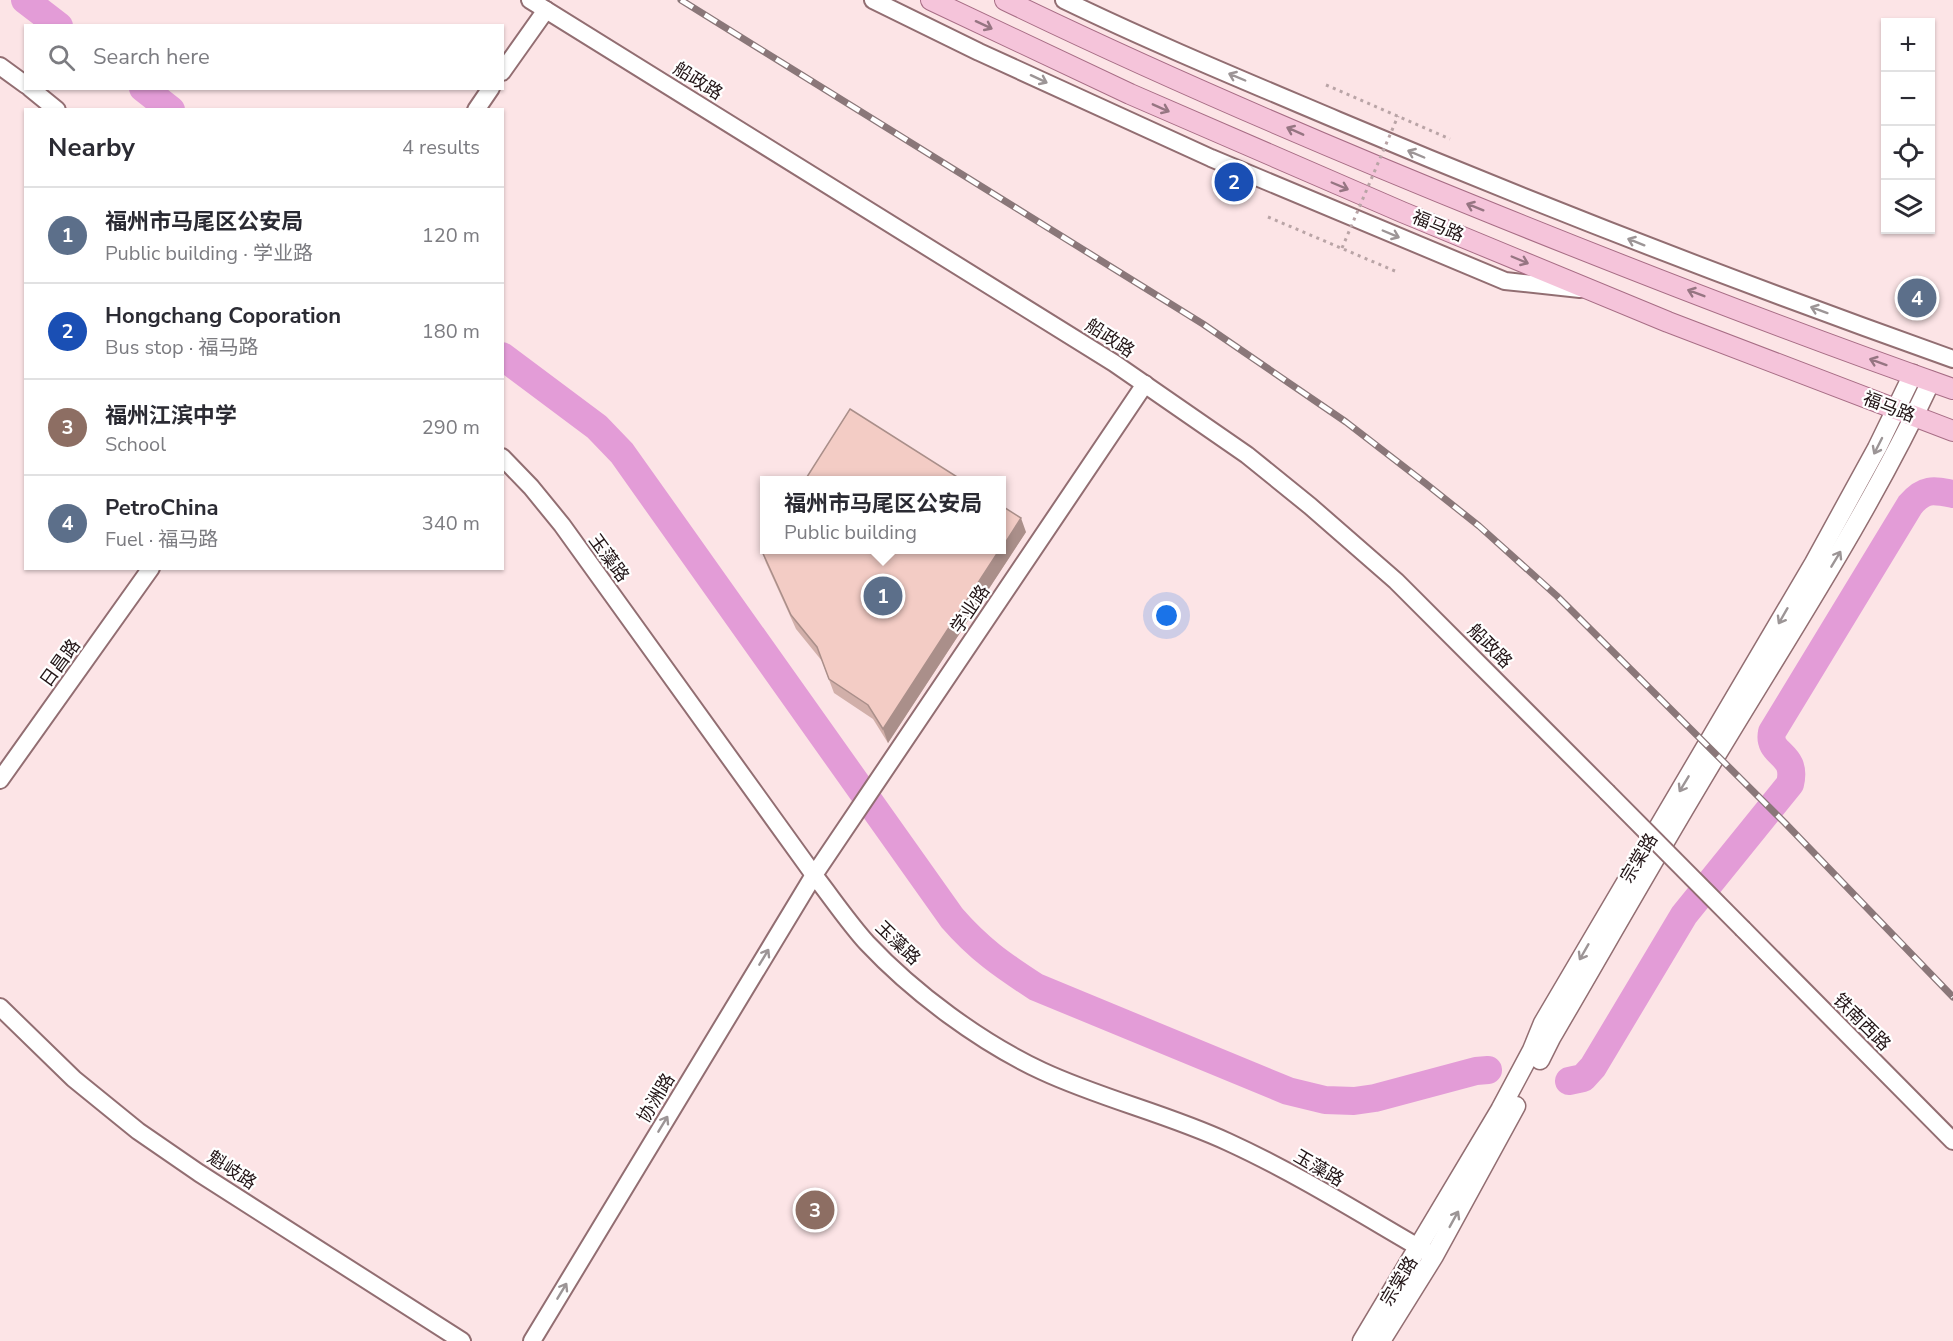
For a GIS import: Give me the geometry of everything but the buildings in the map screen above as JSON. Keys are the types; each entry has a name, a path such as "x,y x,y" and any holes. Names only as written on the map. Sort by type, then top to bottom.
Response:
{"main road":[{"name":"福马路","path":"931,0 1139,99 1402,212 1668,322 1953,431"},
{"name":"福马路","path":"1005,0 1146,66 1410,180 1629,268 1953,389"},
{"name":"宗棠路","path":"1381,1341 1561,993 1641,854 1755,667 1877,448 1895,409 1922,378"},
{"name":"宗棠路","path":"1362,1341 1426,1252 1723,744 1854,530 1914,416 1922,378"}],"street":[{"name":"船政路","path":"530,0 1114,363 1247,455 1377,563 1504,687 1743,929"},
{"path":"873,0 979,52 1211,158 1505,281 1592,290"},
{"path":"1064,0 1194,59 1466,174 1711,271 1953,358"},
{"path":"504,69 546,10"},
{"path":"0,66 24,84"},
{"path":"32,90 55,108"},
{"path":"477,108 490,90"},
{"name":"学业路","path":"841,836 1144,384"},
{"name":"玉藻路","path":"504,459 542,500 814,875 867,942 890,966 952,1015 1004,1050 1043,1071 1212,1134 1280,1167 1426,1252"},
{"name":"日昌路","path":"0,780 150,570"},
{"name":"协洲路","path":"532,1341 814,875 841,836"},
{"name":"铁南西路","path":"1743,929 1953,1141"},
{"name":"魁岐路","path":"0,1007 74,1079 138,1131 462,1341"}],"path":[{"path":"1326,85 1450,139"},
{"path":"1342,248 1398,116"},
{"path":"1268,217 1395,271"}],"waterway":[{"path":"25,0 56,24"},
{"path":"146,90 168,108"},
{"path":"504,357 597,427 622,453 952,918 981,948 1002,964 1036,987 1288,1091 1325,1100 1354,1101 1375,1098 1476,1071 1488,1070"},
{"path":"1569,1081 1583,1078 1593,1067 1684,915 1790,784 1790,766 1774,746 1772,732 1910,505 1924,493 1953,494"}],"railway":[{"path":"681,0 1203,324 1346,422 1425,483 1479,526 1557,596 1785,823 1953,997"}],"place":[{"name":"Hongchang Coporation","path":"1234,182"},
{"name":"PetroChina","path":"1917,298"},
{"name":"福州市马尾区公安局","path":"883,596"},
{"name":"福州江滨中学","path":"815,1210"}]}
